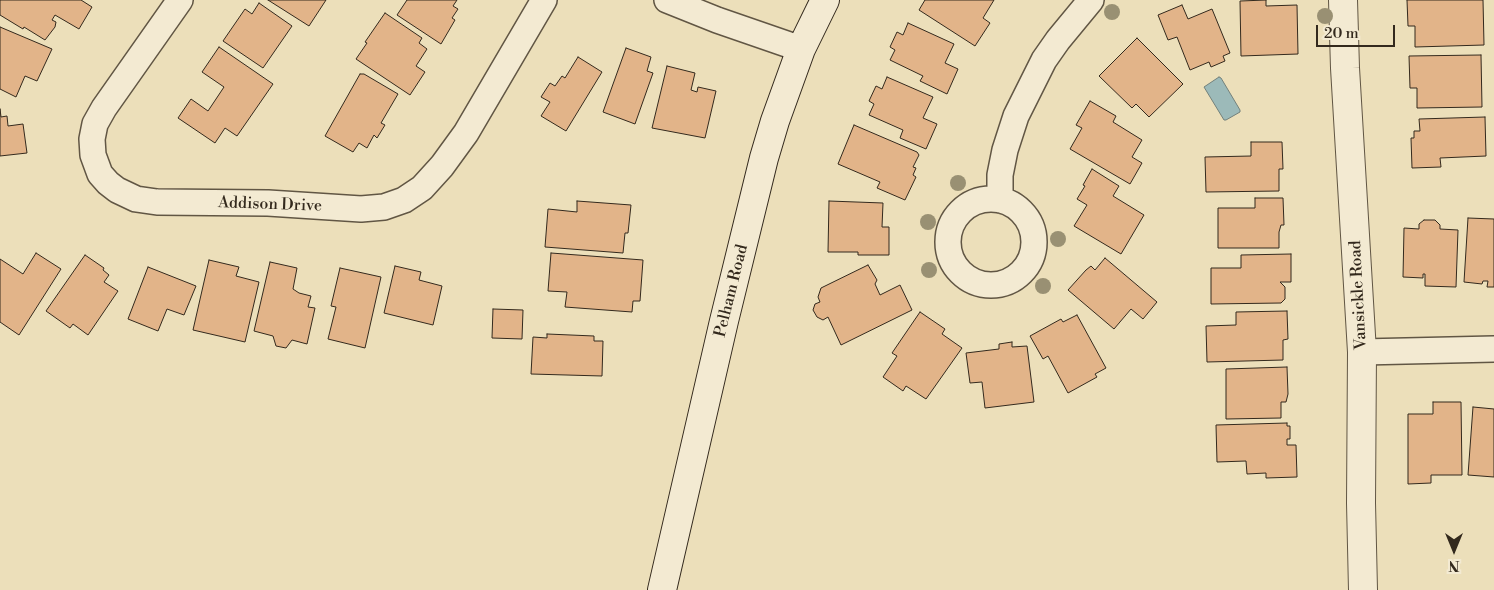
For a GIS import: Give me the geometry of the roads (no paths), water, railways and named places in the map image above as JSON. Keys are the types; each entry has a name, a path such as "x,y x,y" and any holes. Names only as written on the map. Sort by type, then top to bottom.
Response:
{"main road":[{"name":"Pelham Road","path":"662,590 764,158 775,120 801,49 825,0"},
{"name":"Vansickle Road","path":"1343,0 1345,68 1362,352 1361,504 1363,590"}],"street":[{"name":"Addison Drive","path":"180,0 104,108 95,124 92,139 93,155 100,174 116,190 136,199 157,202 268,203 361,209 384,207 404,200 422,188 442,166 466,133 544,0"},
{"path":"667,0 717,20 801,49"},
{"path":"1000,200 1000,175 1005,150 1016,116 1044,60 1091,0"},
{"path":"1362,352 1494,349"}],"water":[{"path":"1219,77 1240,110 1240,112 1226,120 1224,120 1204,87"}]}
